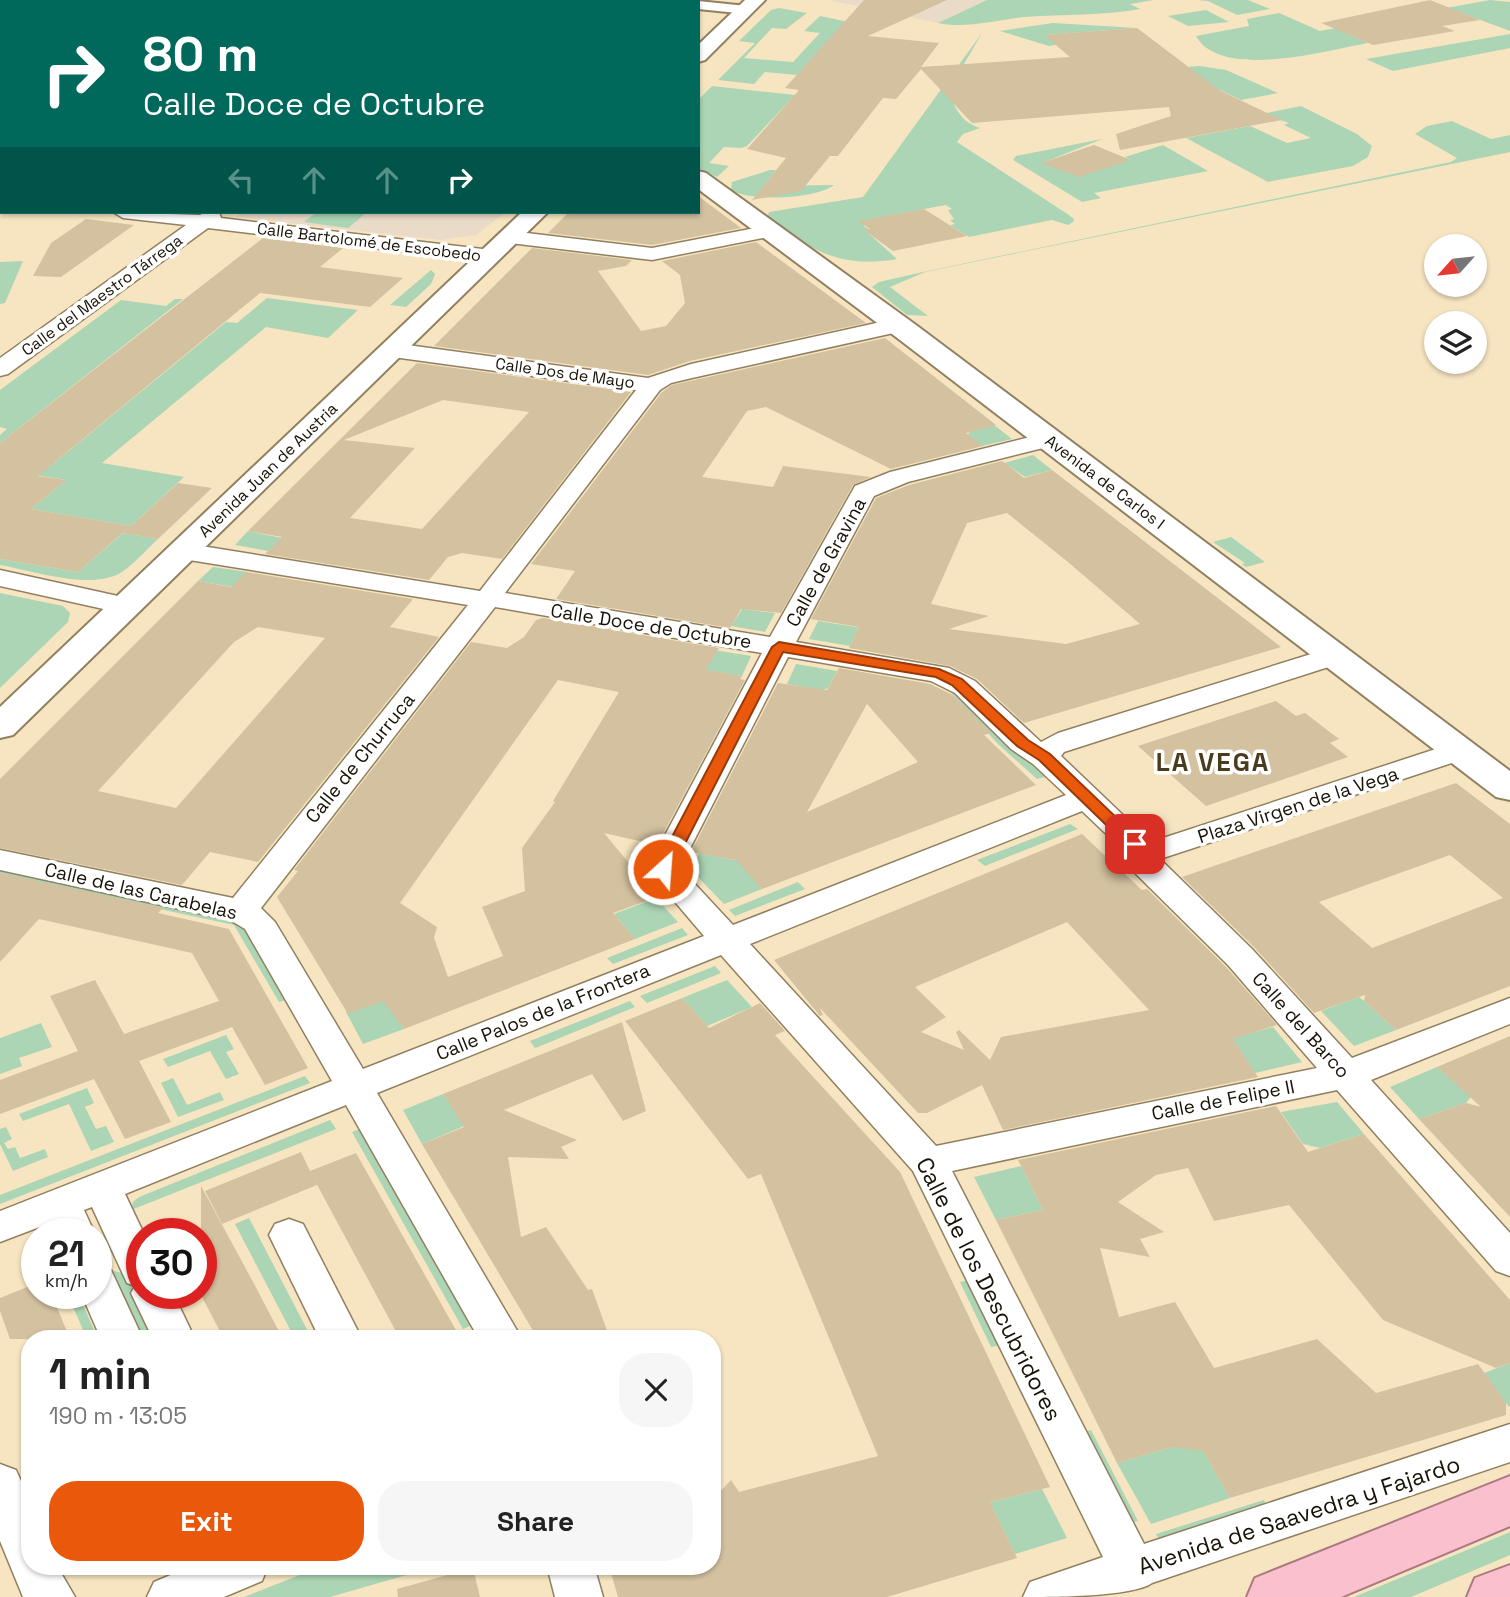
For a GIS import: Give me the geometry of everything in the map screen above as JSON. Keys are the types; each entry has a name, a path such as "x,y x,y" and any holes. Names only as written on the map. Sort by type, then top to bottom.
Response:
{"highway":[{"path":"1276,1597 1510,1500"},
{"path":"1496,1597 1510,1591"}],"main road":[{"path":"702,48 751,5"},
{"name":"Avenida de Carlos I","path":"700,179 1050,439 1510,789"},
{"name":"Avenida Juan de Austria","path":"0,727 535,214"}],"street":[{"path":"700,5 751,5"},
{"name":"Calle Bartolomé de Escobedo","path":"158,214 500,247 652,254 771,231"},
{"name":"Calle del Maestro Tárrega","path":"0,369 211,217"},
{"name":"Calle Dos de Mayo","path":"393,350 652,385 663,378 691,371 898,325"},
{"name":"Calle de Churruca","path":"241,911 652,385"},
{"name":"Calle de Gravina","path":"725,939 663,869 864,491 870,487 1050,439"},
{"name":"Calle Doce de Octubre","path":"183,551 939,674 965,687 1022,743 1044,757 1086,798"},
{"path":"0,578 126,606"},
{"path":"1044,757 1053,746 1069,738 1334,656"},
{"name":"Plaza Virgen de la Vega","path":"1135,844 1157,850 1170,847 1459,751"},
{"name":"Calle Palos de la Frontera","path":"68,1218 103,1187 1086,798"},
{"name":"Calle del Barco","path":"1086,798 1135,844 1148,867 1240,957 1510,1260"},
{"name":"Calle de las Carabelas","path":"0,860 241,911 258,922 495,1330"},
{"name":"Calle de los Descubridores","path":"725,939 928,1163 1134,1571"},
{"name":"Calle de Felipe II","path":"928,1163 1346,1075 1510,1010"},
{"path":"103,1187 126,1237"},
{"name":"Calle Palos de la Frontera","path":"0,1227 21,1224"},
{"path":"289,1235 336,1330"},
{"path":"109,1309 118,1330"},
{"path":"160,1309 170,1330"},
{"name":"Avenida de Saavedra y Fajardo","path":"1046,1597 1134,1571 1510,1443"},
{"path":"171,1597 224,1575"},
{"path":"573,1575 579,1597"}],"shaded area":[{"path":"829,0 987,0 938,23"},
{"path":"240,214 503,214 476,235 441,240 235,217"}],"green space":[{"path":"987,0 1154,0 1130,4 1140,9 1111,13 1025,17 971,25 938,23"},
{"path":"1197,0 1248,0 1270,9 1237,15 1208,1"},
{"path":"1490,0 1510,2 1510,31 1459,12 1343,32 1368,43 1303,56 1251,60 1228,57 1209,50 1196,36 1249,26 1247,19 1279,13 1320,31"},
{"path":"779,8 807,13 786,29 772,28 744,58 793,62 820,33 804,31 820,16 858,24 829,78 765,72 754,84 718,80 755,43 739,41 771,10"},
{"path":"1206,10 1229,22 1188,26 1168,16"},
{"path":"1053,23 1137,28 1046,35 1056,45 1049,46 1000,31"},
{"path":"982,33 949,90 959,113 980,128 963,134 957,142 1069,215 1074,219 1073,222 1068,225 1052,220 969,237 950,225 955,224 950,220 954,219 948,210 952,209 946,205 865,220 864,226 870,230 866,231 897,259 859,261 843,259 812,248 768,216 769,212 863,197"},
{"path":"1510,34 1510,48 1393,71 1366,59"},
{"path":"1200,66 1226,70 1278,93 1241,100 1220,90 1052,77"},
{"path":"712,86 795,95 747,146 724,147 709,163 729,166 717,177 700,169 700,98"},
{"path":"1301,106 1357,134 1372,146 1368,157 1353,166 1268,182 1186,138 1250,126 1287,143 1311,138 1284,125 1289,123 1262,114"},
{"path":"1452,121 1491,139 1510,135 1510,152 925,272 890,287 928,316 907,315 872,287 879,282 923,272 1451,162 1457,158 1415,134 1427,126"},
{"path":"1102,139 1042,163 1130,160 1125,157 1163,145 1208,171 1094,193 1101,198 1082,202 1013,160 1016,156"},
{"path":"776,170 764,186 834,185 813,193 783,197 753,196 731,190 732,182"},
{"path":"314,214 365,214 348,228 304,222"},
{"path":"23,261 5,303 0,304 0,262"},
{"path":"431,270 435,274 431,284 406,307 390,305"},
{"path":"267,298 358,310 328,338 266,327 102,463 184,477 131,526 31,509 66,480 0,469 0,455 54,463 226,322 237,323"},
{"path":"175,299 183,299 0,443 0,435 7,429 0,427 0,390 121,300 166,306"},
{"path":"994,425 1012,439 982,446 968,435 969,432"},
{"path":"1033,455 1052,470 1025,477 1004,463"},
{"path":"248,531 282,538 268,551 235,545"},
{"path":"123,533 158,539 122,572 110,577 79,580 0,565 0,559 78,572"},
{"path":"1231,537 1265,562 1246,567 1242,564 1245,563 1213,542"},
{"path":"213,567 248,572 233,587 198,581"},
{"path":"0,593 63,606 70,613 68,622 0,688"},
{"path":"742,609 775,613 765,632 731,626"},
{"path":"818,621 859,627 850,646 809,639"},
{"path":"714,650 751,656 742,676 704,670"},
{"path":"796,664 837,671 828,688 823,690 787,684"},
{"path":"944,685 957,688 1045,777 1037,779 999,745"},
{"path":"1070,824 1078,829 985,866 977,860"},
{"path":"699,853 740,861 762,889 724,904 692,871"},
{"path":"0,869 241,921 290,999 279,1002 234,925 0,875"},
{"path":"798,882 805,889 735,916 729,910"},
{"path":"656,898 678,922 635,939 614,914"},
{"path":"682,928 688,935 613,964 607,958"},
{"path":"715,966 721,973 647,1003 640,996"},
{"path":"727,980 752,1007 707,1026 682,998"},
{"path":"1359,997 1396,1030 1354,1046 1321,1011"},
{"path":"383,999 404,1029 363,1044 346,1012"},
{"path":"630,1001 635,1007 538,1047 535,1048 530,1041"},
{"path":"41,1023 52,1047 19,1058 22,1066 0,1074 0,1038"},
{"path":"1273,1027 1302,1062 1255,1073 1232,1038"},
{"path":"226,1035 234,1049 226,1052 239,1074 226,1079 210,1051 168,1067 163,1059"},
{"path":"1437,1067 1471,1097 1466,1103 1419,1119 1390,1087"},
{"path":"305,1076 310,1083 0,1204 0,1195"},
{"path":"173,1078 187,1105 220,1092 224,1100 178,1117 161,1083"},
{"path":"87,1088 94,1103 85,1107 96,1129 106,1126 114,1142 91,1151 69,1104 23,1121 19,1114"},
{"path":"443,1094 464,1126 422,1144 403,1110"},
{"path":"1337,1102 1364,1134 1320,1148 1303,1144 1281,1112"},
{"path":"330,1120 336,1129 131,1210 133,1202 139,1197"},
{"path":"6,1127 12,1139 4,1143 8,1149 15,1147 20,1158 45,1149 48,1157 13,1171 0,1144 0,1129"},
{"path":"362,1128 474,1324 463,1329 352,1132"},
{"path":"1021,1166 1043,1210 996,1220 974,1177"},
{"path":"249,1218 307,1330 290,1330 235,1224"},
{"path":"114,1271 126,1274 126,1309 142,1309 151,1330 131,1330 112,1281"},
{"path":"970,1280 1001,1345 991,1347 960,1282"},
{"path":"74,1309 85,1309 94,1330 83,1330"},
{"path":"1510,1363 1510,1406 1509,1407 1484,1373"},
{"path":"1091,1430 1138,1521 1127,1524 1082,1433"},
{"path":"1172,1447 1201,1447 1230,1498 1151,1524 1117,1463"},
{"path":"1042,1489 1067,1538 1015,1554 990,1502"},
{"path":"1264,1500 1269,1510 1161,1543 1156,1534"},
{"path":"1510,1532 1510,1555 1411,1597 1354,1597"},
{"path":"300,1575 407,1575 330,1597 244,1597"}],"building":[{"path":"864,0 947,0 868,36 939,43 921,67 1070,57 1044,35 1137,28 1219,90 1282,120 1120,150 1116,134 1171,116 1169,107 972,123 921,69 896,99 883,98 838,156 830,156 801,191 752,200 786,158 747,149 799,90 785,88"},
{"path":"1430,0 1480,20 1442,26 1455,31 1373,45 1321,23"},
{"path":"1094,145 1131,160 1079,177 1041,163"},
{"path":"700,197 741,228 652,245 548,233 567,214 700,214"},
{"path":"924,209 967,236 893,251 864,230 870,229 858,221"},
{"path":"86,219 134,225 61,277 33,276 51,243"},
{"path":"263,238 343,248 320,267 403,278 370,307 260,293 38,476 66,480 31,509 131,526 178,483 212,488 158,539 123,533 127,529 78,572 0,559 0,443"},
{"path":"756,242 866,323 690,361 648,375 434,346 532,248 632,260 626,266 598,271 641,331 666,326 685,303 680,275 662,261"},
{"path":"885,338 996,425 966,433 983,446 891,469 766,407 747,411 702,477 773,487 783,466 871,477 853,485 781,613 741,609 730,628 556,599 575,571 531,564 662,392 672,385"},
{"path":"417,363 631,392 502,559 462,553 448,557 429,580 265,554 282,537 248,531","holes":["443,400 529,412 422,529 350,518 415,448 344,440"]},
{"path":"1002,461 1024,478 1052,470 1281,647 1024,723 977,679 950,666 849,648 859,627 811,619 876,498 909,485","holes":["1007,513 1140,624 1066,644 949,629 989,616 931,604 967,523"]},
{"path":"246,572 413,599 390,627 439,637 258,862 210,852 182,885 0,848 0,779 198,581 231,587","holes":["258,627 325,638 176,808 98,791 234,642"]},
{"path":"543,618 719,648 706,670 742,676 740,679 745,680 657,845 604,833 657,897 613,913 635,939 404,1029 383,1001 348,1014 277,897 298,871 294,870 471,642 507,648 524,637 536,620","holes":["558,680 619,692 553,801 555,802 522,848 525,891 482,907 503,956 448,977 434,938 437,927 400,903"]},
{"path":"839,668 930,684 953,695 991,733 984,735 1036,785 762,889 736,860 691,852 778,683 827,690","holes":["867,704 918,762 807,812"]},
{"path":"1276,701 1296,716 1305,713 1339,739 1330,743 1348,757 1206,806 1138,746"},
{"path":"1456,783 1510,824 1510,986 1396,1030 1364,1001 1365,995 1314,1013 1254,947 1182,877","holes":["1450,855 1503,898 1372,948 1319,902"]},
{"path":"1082,834 1142,890 1147,889 1226,967 1277,1025 1233,1039 1258,1077 1003,1130 982,1085 927,1113 918,1113 820,1008 823,1015 820,1016 774,960","holes":["1067,922 1149,1010 1001,1037 990,1060 959,1030 956,1032 964,1050 921,1032 946,1017 915,987"]},
{"path":"0,873 163,908 158,913 229,929 308,1068 265,1085 232,1027 139,1061 171,1122 125,1139 94,1079 0,1114 0,1080 78,1051 50,996 95,980 124,1034 219,1001 192,953 39,919 0,962"},
{"path":"682,998 709,1028 760,1003 785,1031 775,1035 900,1172 1050,1487 990,1502 1017,1558 887,1597 618,1597 612,1575 721,1575 721,1491 731,1480 739,1492 878,1456 761,1174 748,1179 625,1021"},
{"path":"622,1022 646,1111 623,1121 592,1074 504,1110 577,1140 561,1147 569,1159 508,1157 521,1237 546,1227 588,1290 592,1289 607,1330 533,1330 422,1144 464,1127 443,1094"},
{"path":"1510,1036 1510,1217 1419,1119 1466,1103 1481,1107 1437,1067"},
{"path":"1276,1106 1308,1152 1364,1134 1510,1300 1510,1363 1496,1368 1383,1320 1289,1205 1214,1221 1188,1168 1156,1175 1118,1202 1164,1232 1140,1239 1150,1257 1100,1248 1119,1317 1175,1302 1214,1368 1317,1339 1376,1393 1478,1364 1506,1402 1506,1415 1230,1498 1203,1451 1172,1447 1117,1463 996,1220 1043,1210 1018,1160"},
{"path":"301,1152 310,1171 356,1153 456,1330 395,1330 314,1179 317,1185 222,1224 205,1191"},
{"path":"201,1186 278,1330 219,1330 208,1309 217,1309 217,1218 201,1218"},
{"path":"21,1289 21,1309 58,1309 66,1330 21,1330 21,1339 10,1339 0,1311 0,1298"},
{"path":"448,1575 475,1575 480,1597 398,1597 397,1589"}],"district":[{"name":"LA VEGA","path":"1213,762"}],"route":[{"path":"663,869 779,647 939,674 957,682 1022,743 1044,757 1135,844"}]}
